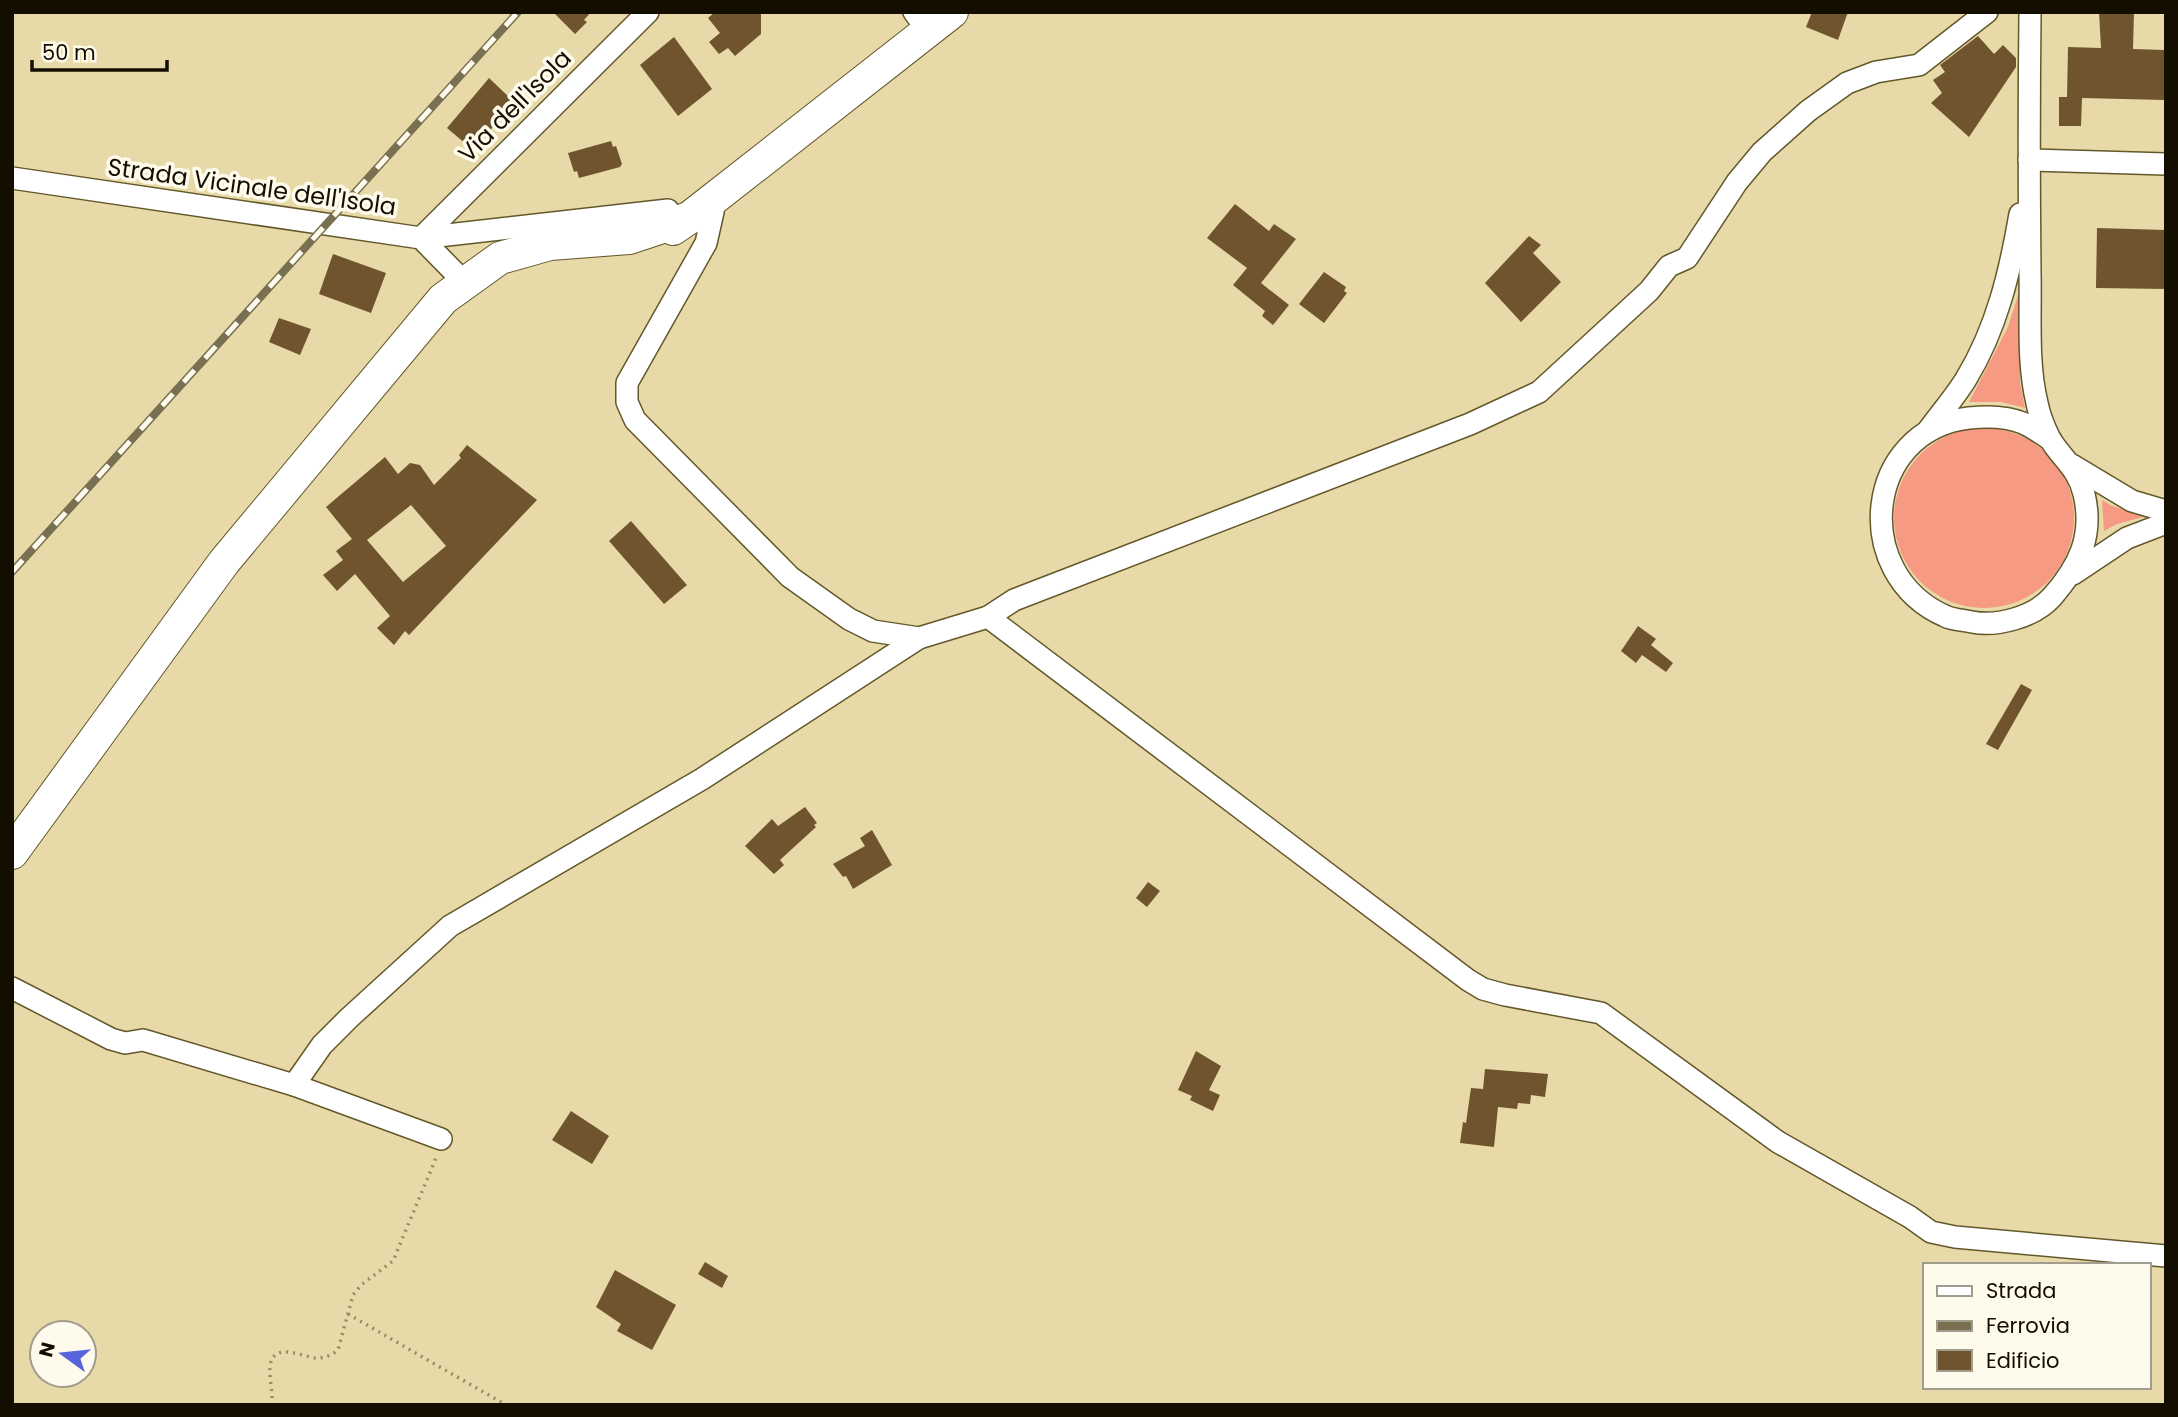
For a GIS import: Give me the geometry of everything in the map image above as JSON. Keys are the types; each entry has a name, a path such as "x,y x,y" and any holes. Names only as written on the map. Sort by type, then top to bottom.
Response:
{"main road":[{"path":"12,853 224,562 443,299 500,258 550,244 629,238 690,209 932,18"}],"street":[{"name":"Via dell'Isola","path":"421,238 648,12"},
{"path":"294,1085 322,1045 450,926 702,779 919,638 988,617 1014,600 1470,424 1539,391 1649,291 1669,266 1687,258 1745,172 1762,152 1808,111 1847,83 1876,72 1919,65 1987,12"},
{"path":"2030,12 2032,370 2037,405 2051,440"},
{"path":"2029,160 2166,164"},
{"path":"2029,160 2010,268 1992,328 1965,380 1925,433 1899,460 1885,486 1880,515 1883,544 1894,572 1916,599 1947,617 1981,624 2017,619 2048,602 2071,575 2083,549 2088,520 2084,492 2073,465"},
{"name":"Strada Vicinale dell'Isola","path":"12,178 421,238 465,283"},
{"path":"421,238 690,209 713,212 706,243 627,383 627,402 635,420 790,577 849,619 873,631 919,638"},
{"path":"1925,433 1956,419 1989,415 2022,422 2051,440 2073,465 2132,501 2166,511"},
{"path":"2071,575 2127,538 2166,523"},
{"path":"988,617 1483,989 1601,1013 1778,1142 1931,1232 1955,1237 2166,1256"},
{"path":"12,988 111,1039 125,1043 144,1040 294,1085 441,1139"}],"path":[{"path":"272,1405 272,1359 281,1353 294,1352 316,1359 330,1356 338,1350 352,1295 393,1261 439,1150 441,1139"},
{"path":"348,1314 506,1405"}],"shaded area":[{"path":"2020,289 2020,383 2025,408 2001,402 1969,402 2008,327"},
{"path":"1984,428 2019,435 2048,454 2067,483 2074,518 2067,553 2048,582 2019,601 1984,608 1949,601 1920,582 1901,553 1894,518 1901,483 1920,454 1949,435"},
{"path":"2102,500 2112,506 2147,516 2117,524 2104,531"}],"building":[{"path":"553,12 591,12 584,20 587,22 575,34"},
{"path":"715,12 761,12 761,34 735,56 728,48 719,54 709,42 720,33 708,18"},
{"path":"1812,12 1848,12 1838,40 1806,27"},
{"path":"2099,12 2134,12 2133,49 2165,50 2164,100 2082,98 2081,126 2059,126 2059,97 2067,97 2068,47 2101,48"},
{"path":"1978,36 1994,54 2003,45 2016,58 2016,67 1969,137 1931,103 1942,93 1933,80 1945,72 1940,65"},
{"path":"674,37 712,89 678,116 640,65"},
{"path":"489,78 512,100 509,103 511,106 473,150 447,128"},
{"path":"611,141 613,147 616,146 622,164 620,167 579,178 577,171 574,172 568,153"},
{"path":"1235,204 1269,231 1274,224 1296,239 1261,283 1289,305 1273,325 1262,316 1265,311 1233,285 1247,268 1207,238"},
{"path":"2097,228 2166,230 2166,289 2096,288"},
{"path":"1529,236 1541,245 1533,253 1561,282 1521,322 1485,283"},
{"path":"333,254 386,273 371,313 319,294"},
{"path":"1324,272 1346,287 1344,291 1347,293 1324,323 1299,304"},
{"path":"279,318 311,329 300,355 269,342"},
{"path":"467,445 537,500 409,635 405,631 394,645 377,628 390,616 355,574 337,591 323,575 343,560 336,551 352,539 326,507 385,457 398,474 410,463 420,465 434,485 461,458 459,455","holes":["411,505 446,546 403,582 367,540"]},
{"path":"631,521 687,585 664,604 609,541"},
{"path":"1638,626 1656,639 1651,645 1673,663 1666,672 1642,655 1636,663 1621,651"},
{"path":"2021,684 2032,690 1998,750 1986,744"},
{"path":"805,807 817,823 814,825 816,827 780,860 784,865 774,874 745,846 772,819 778,826"},
{"path":"872,830 892,865 853,889 846,876 843,877 833,864 865,846 860,838"},
{"path":"1148,882 1160,891 1147,907 1136,898"},
{"path":"1196,1051 1221,1066 1209,1090 1220,1095 1213,1111 1190,1100 1192,1096 1178,1090"},
{"path":"1485,1069 1548,1074 1545,1097 1531,1095 1530,1104 1518,1103 1517,1109 1498,1107 1494,1147 1460,1143 1471,1088 1483,1089"},
{"path":"571,1111 609,1136 592,1164 552,1140"},
{"path":"705,1262 728,1276 722,1288 698,1274"},
{"path":"615,1270 676,1305 652,1350 617,1331 621,1324 596,1307"}],"railway":[{"path":"12,572 518,12"}]}
